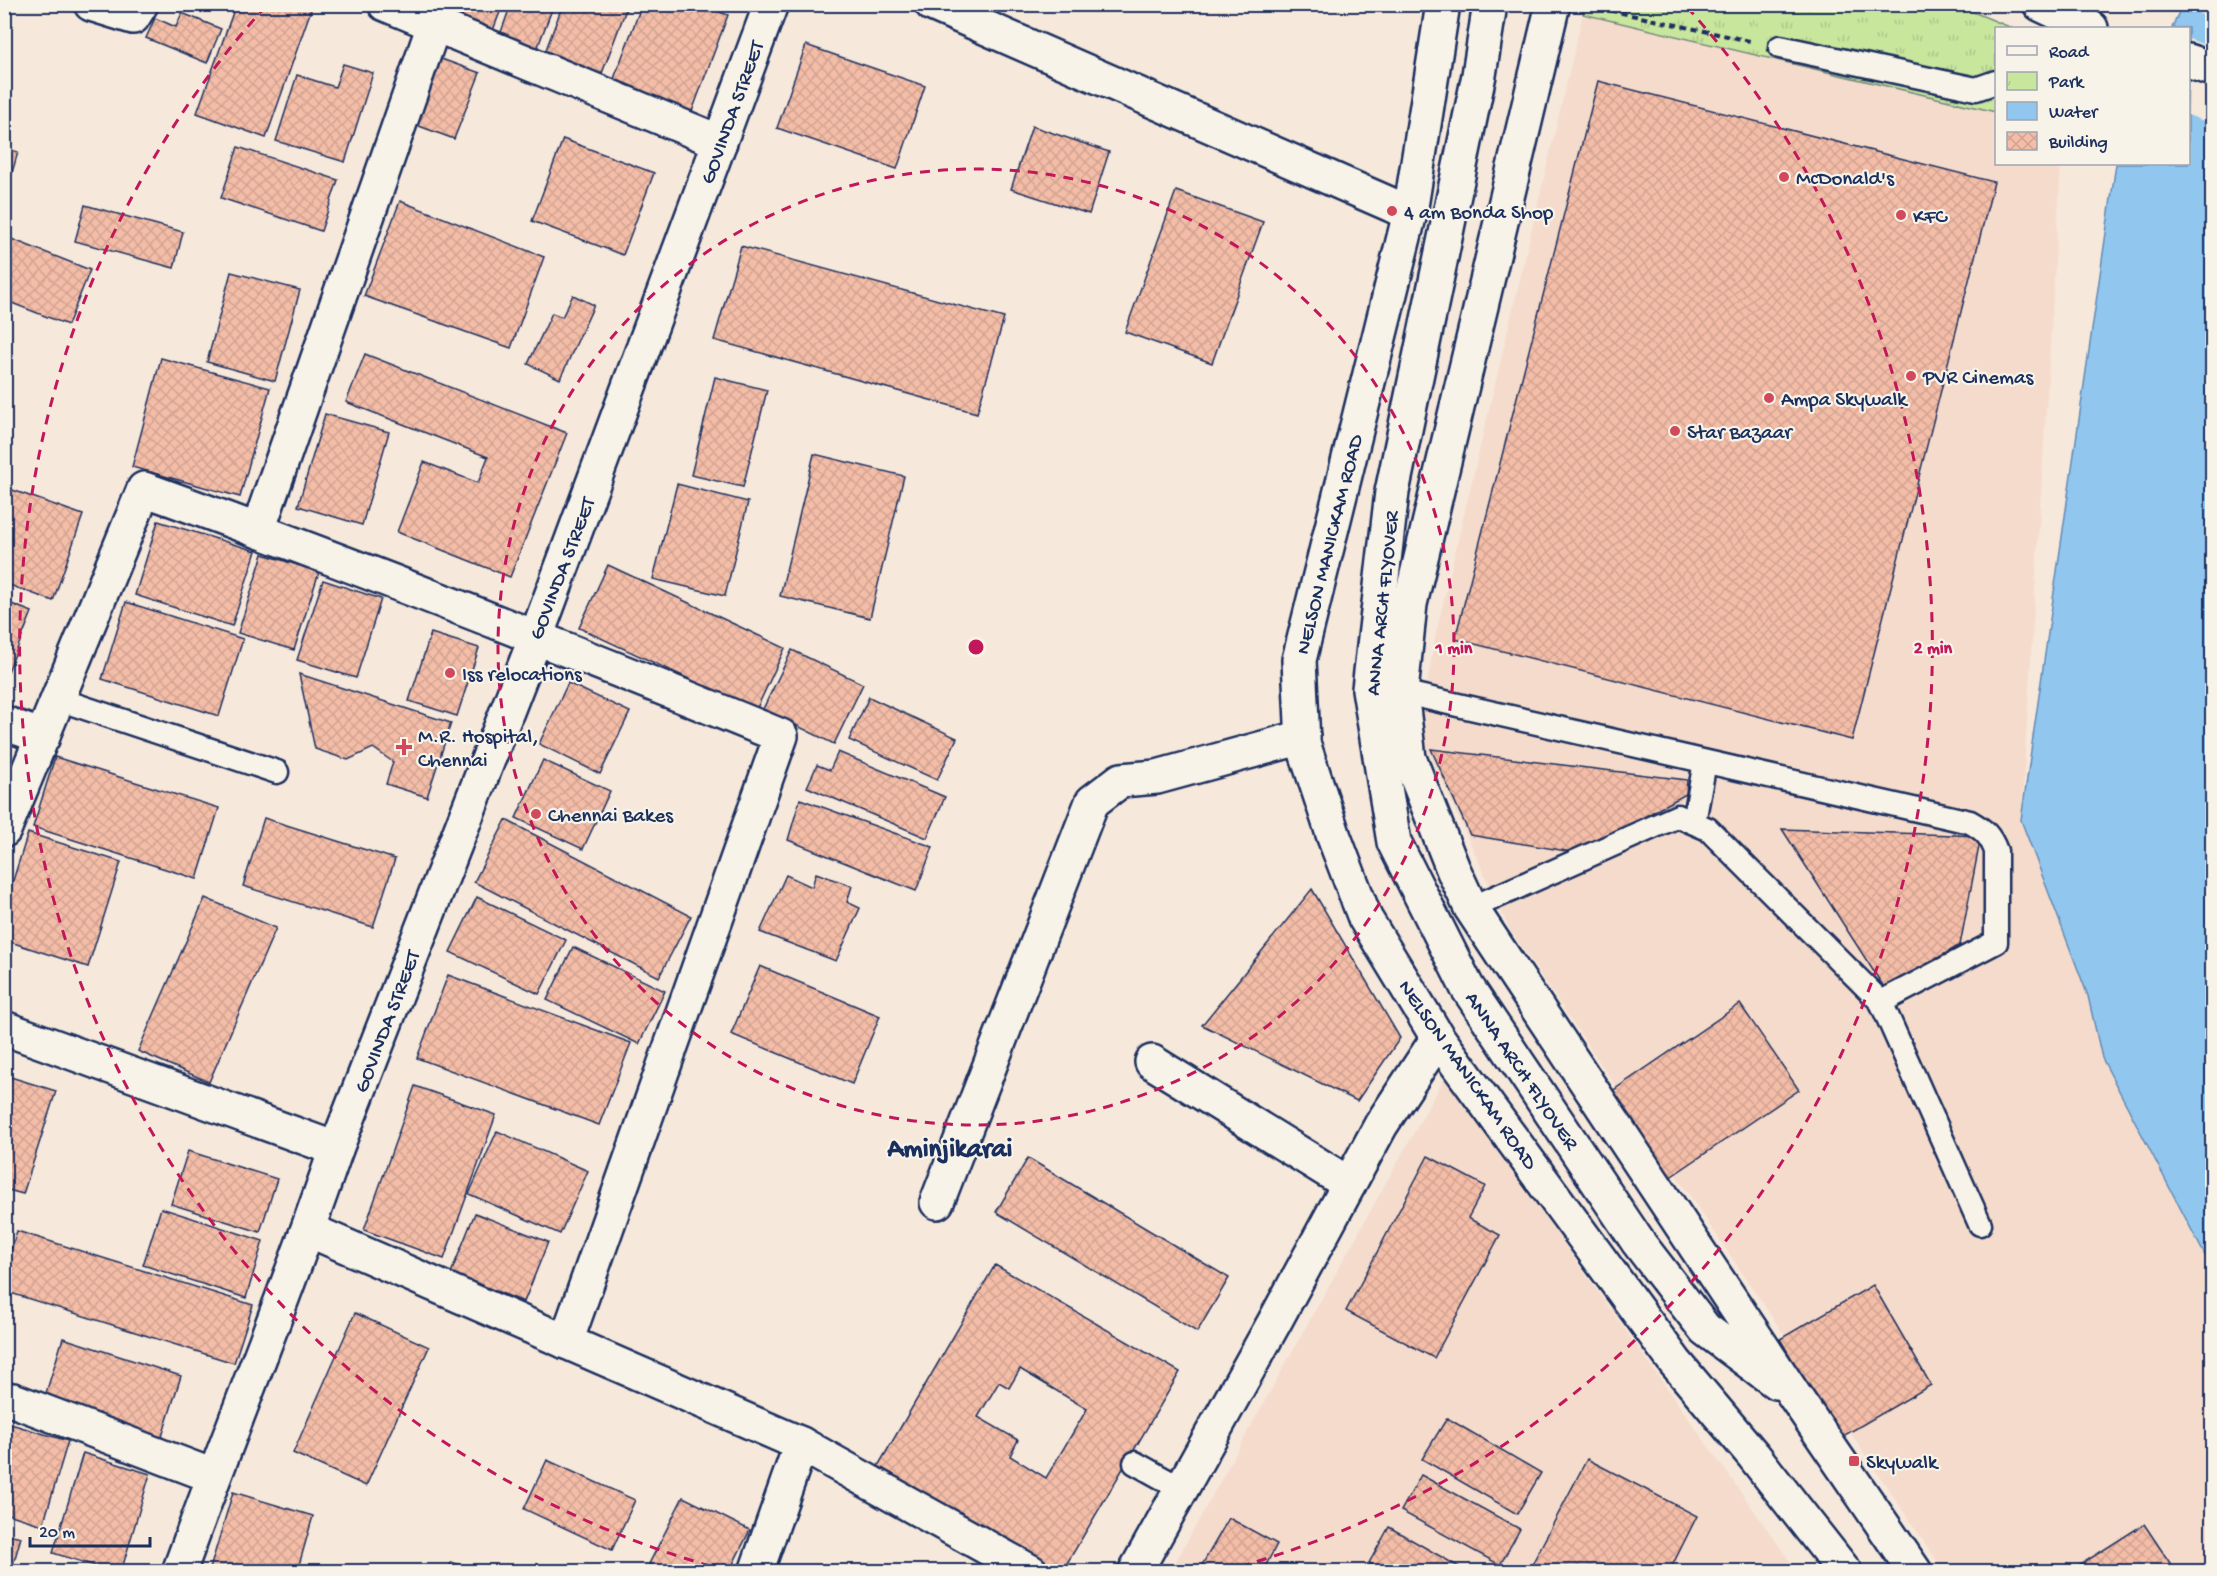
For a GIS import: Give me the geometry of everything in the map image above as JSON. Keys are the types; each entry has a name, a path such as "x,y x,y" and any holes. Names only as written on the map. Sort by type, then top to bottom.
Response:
{"street":[{"path":"91,4 133,17 141,4"},
{"path":"386,4 720,142"},
{"name":"GOVINDA STREET","path":"179,1572 213,1476 309,1230 336,1149 536,636 771,4"},
{"path":"932,4 1410,213"},
{"name":"NELSON MANICKAM ROAD","path":"1443,4 1410,213 1299,660 1303,743 1334,837 1365,918 1438,1038 1675,1362 1754,1456 1845,1572"},
{"name":"ANNA ARCH FLYOVER","path":"1490,4 1479,75 1392,492 1369,689 1394,842 1467,987 1638,1242 1705,1329 1794,1395"},
{"path":"1553,4 1410,604 1401,692 1409,758 1452,869 1471,908 1794,1395 1915,1572"},
{"path":"2040,4 2089,27"},
{"path":"258,530 434,25"},
{"path":"2190,62 2212,69"},
{"path":"4,830 144,489 536,636 781,736 566,1342"},
{"path":"4,723 43,737"},
{"path":"937,1202 1092,802 1121,780 1157,777 1303,736"},
{"path":"4,1028 336,1149"},
{"path":"1135,1572 1382,1125 1438,1038"},
{"path":"1152,1062 1349,1184"},
{"path":"309,1230 801,1444 1031,1572"},
{"path":"13,1400 213,1476"},
{"path":"756,1572 801,1444"}],"lane":[{"path":"1780,47 1976,89 1995,82"},
{"path":"1401,692 1970,822 1991,836 1996,851 1996,942 1881,1002"},
{"path":"58,699 277,772"},
{"path":"1694,822 1705,762"},
{"path":"1471,908 1678,816 1708,829 1881,1002 1980,1224"},
{"path":"1135,1463 1180,1488"}],"path":[{"path":"1581,4 1780,47"}],"shaded area":[{"path":"1583,14 1995,112 1995,165 2061,165 2021,820 2088,996 2102,1058 2212,1269 2212,1571 1944,1571 1510,930 1419,731 1436,633"},
{"path":"1445,1077 1797,1571 1170,1572"}],"green space":[{"path":"1585,4 1954,4 2010,27 1995,27 1995,112 1583,14"}],"water":[{"path":"2182,5 2212,5 2212,1269 2102,1058 2088,996 2021,820 2116,165 2190,165 2190,27 2172,27"}],"pier":[{"path":"2179,5 2212,5 2212,19"},
{"path":"2190,39 2212,48 2212,124 2190,116"}],"building":[{"path":"236,4 313,4 266,138 197,113"},
{"path":"455,4 503,4 492,33 450,17"},
{"path":"511,4 554,4 537,49 500,35"},
{"path":"563,4 628,4 601,76 544,55"},
{"path":"642,4 699,4 728,15 691,114 612,84"},
{"path":"182,13 221,29 207,63 146,38 155,18 176,27"},
{"path":"806,45 925,86 897,169 777,128"},
{"path":"436,57 480,73 454,139 411,123"},
{"path":"343,64 373,73 345,162 276,141 297,75 335,87"},
{"name":"Ampa Skywalk","path":"1598,81 1994,182 1852,740 1455,639"},
{"path":"1032,126 1109,152 1089,214 1011,189"},
{"path":"563,139 654,173 623,255 532,221"},
{"path":"238,147 338,180 321,231 221,198"},
{"path":"4,148 18,152 4,200"},
{"path":"1176,191 1263,222 1212,363 1125,332"},
{"path":"400,201 544,257 511,348 364,296"},
{"path":"85,205 183,232 174,268 75,241"},
{"path":"4,236 90,270 68,325 4,300"},
{"path":"741,246 1004,318 977,413 714,340"},
{"path":"231,272 300,290 275,381 207,362"},
{"path":"573,295 594,305 560,379 528,364 552,313 562,317"},
{"path":"365,354 567,433 510,577 397,532 424,462 478,483 488,457 346,402"},
{"path":"161,358 270,388 240,497 132,467"},
{"path":"715,377 767,390 743,487 691,475"},
{"path":"325,414 389,432 362,525 298,506"},
{"path":"814,454 904,476 870,618 780,596"},
{"path":"677,484 748,502 725,596 653,579"},
{"path":"4,487 83,515 53,601 4,583"},
{"path":"158,521 256,551 232,626 135,595"},
{"path":"263,554 319,572 294,650 238,633"},
{"path":"608,565 785,648 756,710 579,628"},
{"path":"323,580 381,599 356,678 297,660"},
{"path":"4,601 32,612 7,674 4,673"},
{"path":"126,602 243,639 219,716 102,679"},
{"path":"431,633 479,648 457,716 409,701"},
{"path":"792,650 863,684 834,744 763,709"},
{"path":"299,674 451,723 427,797 386,784 393,762 373,748 348,760 315,749"},
{"path":"568,683 630,712 600,774 539,744"},
{"path":"869,697 957,738 937,780 849,740"},
{"path":"1431,749 1687,780 1686,794 1578,853 1470,835"},
{"path":"838,752 945,797 927,838 807,787 817,765 830,770"},
{"path":"55,757 219,808 197,879 33,827"},
{"path":"543,760 610,791 583,849 516,818"},
{"path":"800,799 933,847 916,891 788,840"},
{"path":"264,818 395,859 373,927 243,886"},
{"path":"506,820 691,916 659,977 474,882"},
{"path":"1782,829 1981,836 1960,945 1885,989"},
{"path":"28,833 121,862 88,967 4,940 4,909"},
{"path":"816,873 852,886 847,902 860,908 836,961 760,932 786,875 812,887"},
{"path":"1312,889 1400,1038 1357,1101 1202,1025"},
{"path":"477,897 566,940 539,994 450,952"},
{"path":"205,898 276,928 209,1082 138,1051"},
{"path":"573,947 665,991 639,1044 547,1000"},
{"path":"760,966 880,1016 852,1084 731,1034"},
{"path":"448,975 631,1043 599,1125 417,1058"},
{"path":"1740,1004 1799,1090 1657,1186 1599,1100"},
{"path":"4,1075 56,1091 23,1194 4,1189"},
{"path":"415,1086 496,1115 444,1259 364,1230"},
{"path":"497,1131 588,1171 560,1234 469,1194"},
{"path":"188,1151 277,1179 260,1232 171,1204"},
{"path":"1428,1156 1485,1186 1468,1218 1500,1235 1434,1358 1346,1311"},
{"path":"1028,1158 1229,1278 1197,1332 996,1212"},
{"path":"161,1208 263,1241 246,1298 143,1265"},
{"path":"475,1213 548,1242 524,1302 451,1273"},
{"path":"17,1231 253,1305 234,1363 4,1291 4,1271"},
{"path":"995,1265 1180,1372 1062,1572 878,1466","holes":["1020,1369 1087,1409 1046,1478 1010,1456 1018,1440 978,1417 999,1382 1009,1388"]},
{"path":"1873,1285 1931,1385 1838,1439 1780,1339"},
{"path":"355,1313 429,1347 366,1486 293,1453"},
{"path":"63,1338 181,1376 160,1443 42,1406"},
{"path":"1447,1418 1541,1473 1517,1514 1422,1459"},
{"path":"4,1422 68,1441 43,1525 4,1513"},
{"path":"83,1453 150,1474 121,1572 53,1553"},
{"path":"1587,1459 1697,1516 1669,1572 1528,1572"},
{"path":"547,1460 635,1500 612,1550 524,1509"},
{"path":"1421,1475 1520,1529 1500,1565 1401,1511"},
{"path":"233,1492 313,1516 297,1572 209,1572"},
{"path":"683,1497 750,1530 729,1572 665,1572 649,1564"},
{"path":"1229,1518 1277,1544 1265,1567 1273,1572 1198,1572"},
{"path":"2144,1524 2176,1572 2069,1572"},
{"path":"1389,1527 1468,1572 1384,1572 1369,1563"},
{"path":"4,1533 21,1537 11,1572 4,1572"},
{"path":"451,1562 482,1572 448,1572"}],"place":[{"name":"McDonald's","path":"1784,177"},
{"name":"4 am Bonda Shop","path":"1392,211"},
{"name":"KFC","path":"1901,215"},
{"name":"PVR Cinemas","path":"1911,376"},
{"name":"Ampa Skywalk","path":"1769,398"},
{"name":"Star Bazaar","path":"1675,431"},
{"name":"Iss relocations","path":"450,673"},
{"name":"M.R. Hospital, Chennai","path":"404,747"},
{"name":"Chennai Bakes","path":"536,814"},
{"name":"Skywalk","path":"1854,1461"}],"district":[{"name":"Aminjikarai","path":"950,1147"}]}
